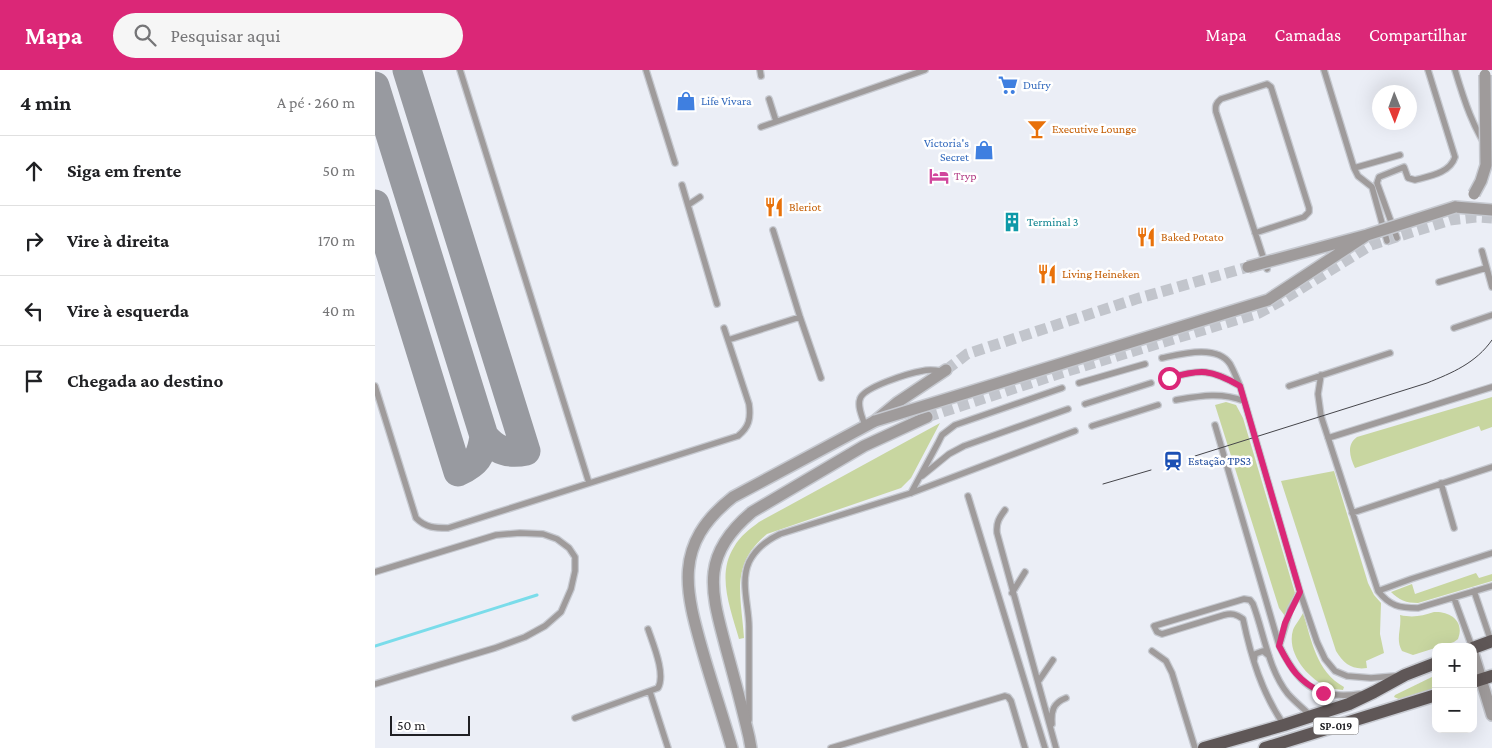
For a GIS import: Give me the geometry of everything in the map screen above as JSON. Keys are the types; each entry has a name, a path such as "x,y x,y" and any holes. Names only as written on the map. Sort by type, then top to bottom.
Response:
{"main road":[{"path":"1477,646 1491,643"},
{"name":"SP-019","path":"1204,748 1312,717 1349,704 1405,675 1432,664"},
{"name":"SP-019","path":"1265,748 1432,696"}],"street":[{"path":"1248,267 1367,236 1455,207 1474,194 1479,187 1486,165 1485,70"},
{"path":"1455,207 1492,210"},
{"path":"870,423 1268,300 1367,236"},
{"path":"732,748 690,606 687,572 693,545 709,519 733,497 870,423 945,371"},
{"path":"750,743 719,620 714,590 714,572 718,556 737,525 752,512 863,446 927,416"},
{"path":"1477,664 1492,715"}],"lane":[{"path":"460,70 589,483"},
{"path":"646,70 675,163"},
{"path":"761,127 925,70"},
{"path":"1324,70 1353,168 1358,176 1372,188 1387,241"},
{"path":"1397,238 1377,183 1379,177 1404,168 1408,178 1415,180 1447,169 1455,157 1428,70"},
{"path":"1455,70 1470,116 1492,155"},
{"path":"1255,233 1303,217 1309,212 1271,87 1267,84 1221,99 1217,102 1215,108 1255,233 1267,269"},
{"path":"769,99 776,121"},
{"path":"1353,168 1400,155"},
{"path":"681,185 717,304"},
{"path":"688,205 700,197"},
{"path":"773,230 799,317 821,378"},
{"path":"1482,251 1492,287"},
{"path":"1439,282 1487,268"},
{"path":"1454,328 1492,315"},
{"path":"728,340 799,317"},
{"path":"375,386 416,518 431,528 448,528 738,436 746,429 750,417 749,404 724,328"},
{"path":"1162,358 1211,353 1230,363 1240,386 1300,592 1317,642 1325,659 1335,670 1347,676 1360,678 1405,675"},
{"path":"1289,386 1389,353"},
{"path":"1079,383 1145,364"},
{"path":"870,423 860,409 859,401 866,391 913,373 930,370 945,371"},
{"path":"1169,378 1189,372 1213,373 1240,386"},
{"path":"1321,375 1318,404 1378,591 1385,600 1406,608 1418,608 1492,586"},
{"path":"1085,404 1151,383"},
{"path":"1328,438 1492,387"},
{"path":"911,493 942,435 955,425 1062,388"},
{"path":"1176,400 1201,395 1219,395 1244,401"},
{"path":"1092,426 1158,405"},
{"path":"919,479 949,454 964,446 1068,409"},
{"path":"1215,425 1279,646 1295,674 1309,686 1323,693 1336,696 1374,692"},
{"path":"863,446 885,430"},
{"path":"750,743 749,625 745,583 750,561 763,544 780,534 911,493 1075,431"},
{"path":"1352,513 1492,467"},
{"path":"1441,483 1454,528"},
{"path":"968,496 1045,748"},
{"path":"1005,510 996,525 997,533 1056,748"},
{"path":"375,572 496,535 520,533 543,534 557,539 569,548 575,557 575,571 571,589 561,612 545,626 525,637 495,648 375,684"},
{"path":"1378,591 1492,553"},
{"path":"1012,593 1025,572"},
{"path":"1473,591 1491,643"},
{"path":"1279,646 1285,623 1300,592"},
{"path":"1454,598 1471,643"},
{"path":"1284,725 1265,694 1254,662 1243,619 1237,614 1231,613 1162,634 1157,632 1155,626 1244,599 1253,604 1279,680 1288,693 1312,717"},
{"path":"575,718 657,688 661,680 661,672 648,629"},
{"path":"1153,651 1166,661 1172,673 1195,748"},
{"path":"1254,662 1255,654 1258,652 1263,651 1270,658"},
{"path":"1038,682 1053,660"},
{"path":"650,692 668,748"},
{"path":"831,748 1005,696 1009,697 1011,701 1025,748"},
{"path":"1052,736 1054,706 1066,698"}],"green space":[{"path":"1492,397 1492,427 1481,431 1479,426 1355,468 1350,447 1357,437"},
{"path":"1226,402 1236,405 1243,418 1295,593 1285,616 1279,608 1215,405"},
{"path":"940,423 911,478 901,488 767,534 755,546 747,557 743,569 740,594 744,638 739,639 729,605 726,569 736,543 742,536 759,522"},
{"path":"1334,471 1368,583 1374,595 1381,603 1380,634 1384,653 1366,661 1367,668 1357,668 1349,665 1336,651 1281,481"},
{"path":"1476,573 1479,578 1492,574 1492,581 1418,603 1403,600 1391,592 1412,584 1415,594"},
{"path":"1440,612 1455,618 1458,622 1460,633 1458,639 1451,643 1432,643 1432,649 1413,655 1402,651 1399,642 1400,615 1425,615"},
{"path":"1303,613 1321,664 1327,673 1344,687 1343,690 1330,688 1320,683 1306,672 1300,664 1292,639 1293,630"},
{"path":"1432,677 1432,689 1401,700 1394,697"}],"waterway":[{"path":"375,646 537,595"}],"taxiway":[{"path":"375,86 484,436 493,445 502,450 508,452 526,451 407,70"},
{"path":"375,204 458,472 470,466 477,458 484,436"}],"tunnel":[{"path":"927,417 1061,373 1259,313 1371,245 1450,220 1476,217 1492,218"},
{"path":"946,370 967,354 1136,299 1248,267"}],"tram line":[{"path":"1195,456 1427,383 1471,361 1492,340"},
{"path":"1103,484 1151,470"}],"place":[{"name":"Dufry","path":"1008,85"},
{"name":"Life Vivara","path":"686,101"},
{"name":"Executive Lounge","path":"1037,129"},
{"name":"Victoria's Secret","path":"984,150"},
{"name":"Tryp","path":"939,176"},
{"name":"Bleriot","path":"774,207"},
{"name":"Terminal 3","path":"1012,222"},
{"name":"Baked Potato","path":"1146,237"},
{"name":"Living Heineken","path":"1047,274"},
{"name":"Estação TPS3","path":"1173,461"}],"route":[{"path":"1169,378 1189,372 1213,373 1240,386 1300,592 1290,610 1279,646 1295,674 1309,686 1323,693"}]}
